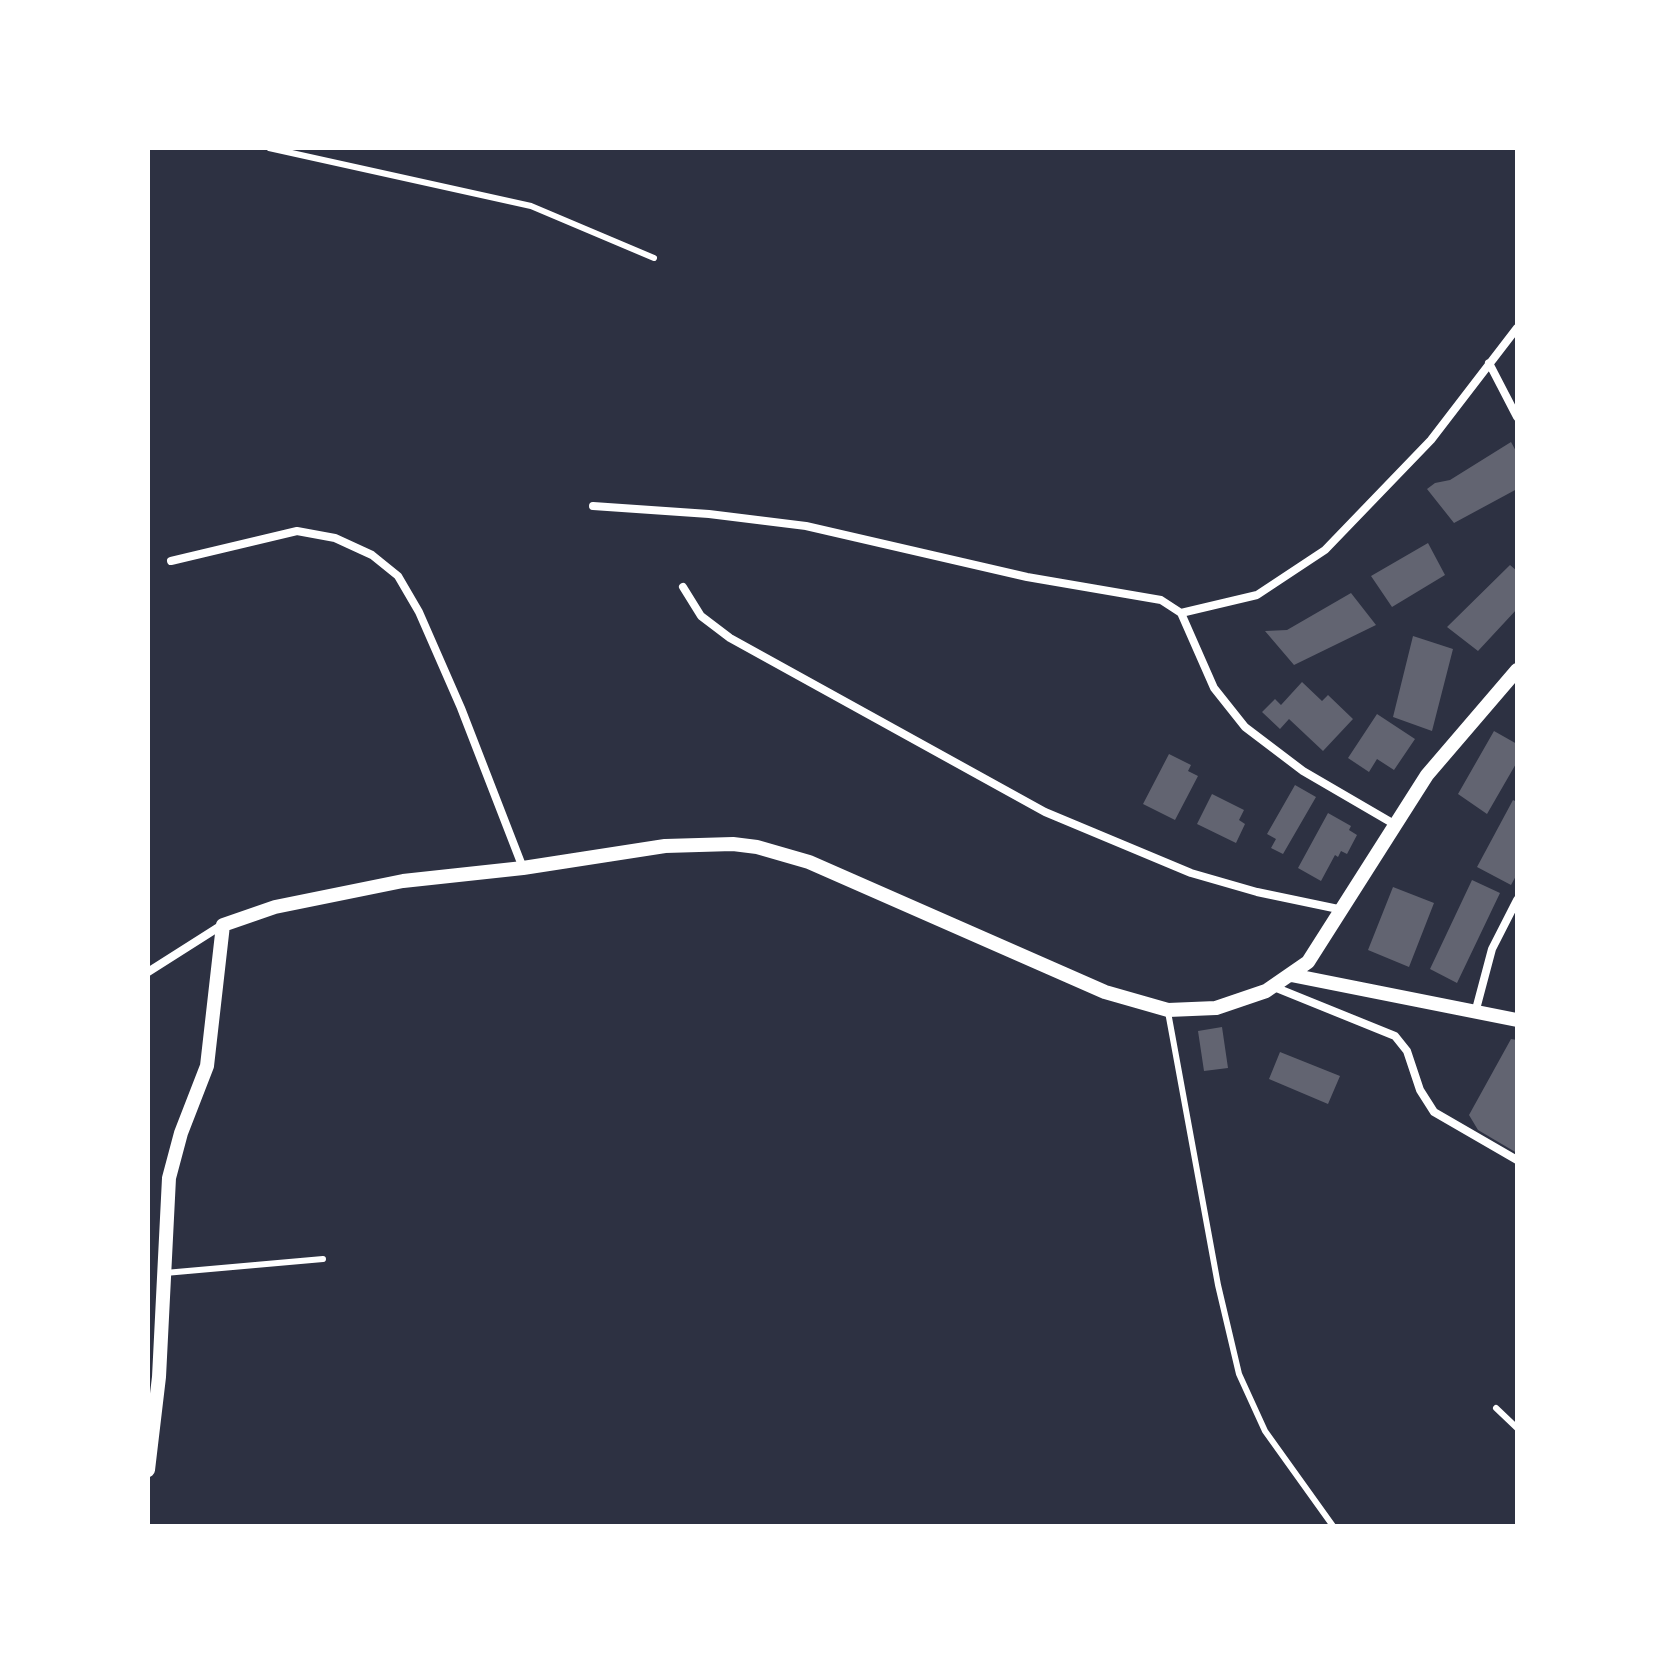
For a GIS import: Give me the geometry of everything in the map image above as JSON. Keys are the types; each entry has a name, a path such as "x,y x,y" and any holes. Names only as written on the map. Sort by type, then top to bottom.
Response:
{"street":[{"path":"1181,613 1257,595 1325,550 1405,470 1517,328"},
{"path":"1489,363 1517,417"},
{"path":"593,506 709,514 817,528 1027,577 1161,600 1181,613 1214,688 1231,714 1303,771 1394,824"},
{"path":"171,561 297,531 335,538 372,555 398,576 419,612 461,708 523,868"},
{"path":"683,587 701,616 730,638 1045,812 1191,873 1257,892 1343,910"},
{"path":"148,972 223,925 275,907 348,890 703,843 757,847 809,862 1081,983 1168,1010 1225,1006 1274,987 1308,962 1427,775 1517,670"},
{"path":"1475,1013 1492,949 1517,900"},
{"path":"148,1470 159,1377 169,1178 181,1133 207,1066 223,925"},
{"path":"1291,975 1517,1020"},
{"path":"1274,987 1395,1036 1407,1051 1420,1090 1434,1112 1517,1160"}],"lane":[{"path":"269,148 531,206 654,258"},
{"path":"1168,1010 1218,1285 1239,1374 1265,1431 1333,1526"},
{"path":"165,1273 323,1259"},
{"path":"1496,1408 1517,1428"}],"building":[{"path":"1511,442 1517,453 1517,489 1454,523 1427,489 1435,483 1450,480"},
{"path":"1428,543 1445,575 1392,607 1371,576"},
{"path":"1510,565 1517,571 1517,609 1478,651 1447,627"},
{"path":"1351,593 1376,625 1294,665 1265,631 1287,630"},
{"path":"1413,636 1453,649 1432,731 1393,717"},
{"path":"1302,682 1322,701 1328,695 1353,719 1323,751 1289,719 1280,729 1262,712 1275,699 1281,705"},
{"path":"1377,714 1415,739 1394,770 1377,759 1369,772 1348,758"},
{"path":"1494,731 1517,744 1517,762 1487,814 1458,794"},
{"path":"1169,754 1191,765 1188,771 1198,776 1175,820 1143,804"},
{"path":"1295,785 1316,797 1283,854 1271,848 1276,839 1267,834"},
{"path":"1212,794 1244,810 1239,820 1245,824 1236,843 1197,824"},
{"path":"1513,800 1517,802 1517,874 1511,885 1477,867"},
{"path":"1328,813 1351,826 1349,830 1357,835 1347,854 1341,851 1338,857 1335,855 1321,881 1298,868"},
{"path":"1472,880 1500,893 1457,983 1430,969"},
{"path":"1393,887 1434,903 1409,967 1368,950"},
{"path":"1222,1027 1228,1068 1204,1071 1198,1031"},
{"path":"1511,1039 1517,1040 1517,1153 1478,1130 1469,1115"},
{"path":"1280,1052 1340,1076 1328,1104 1269,1079"}]}
